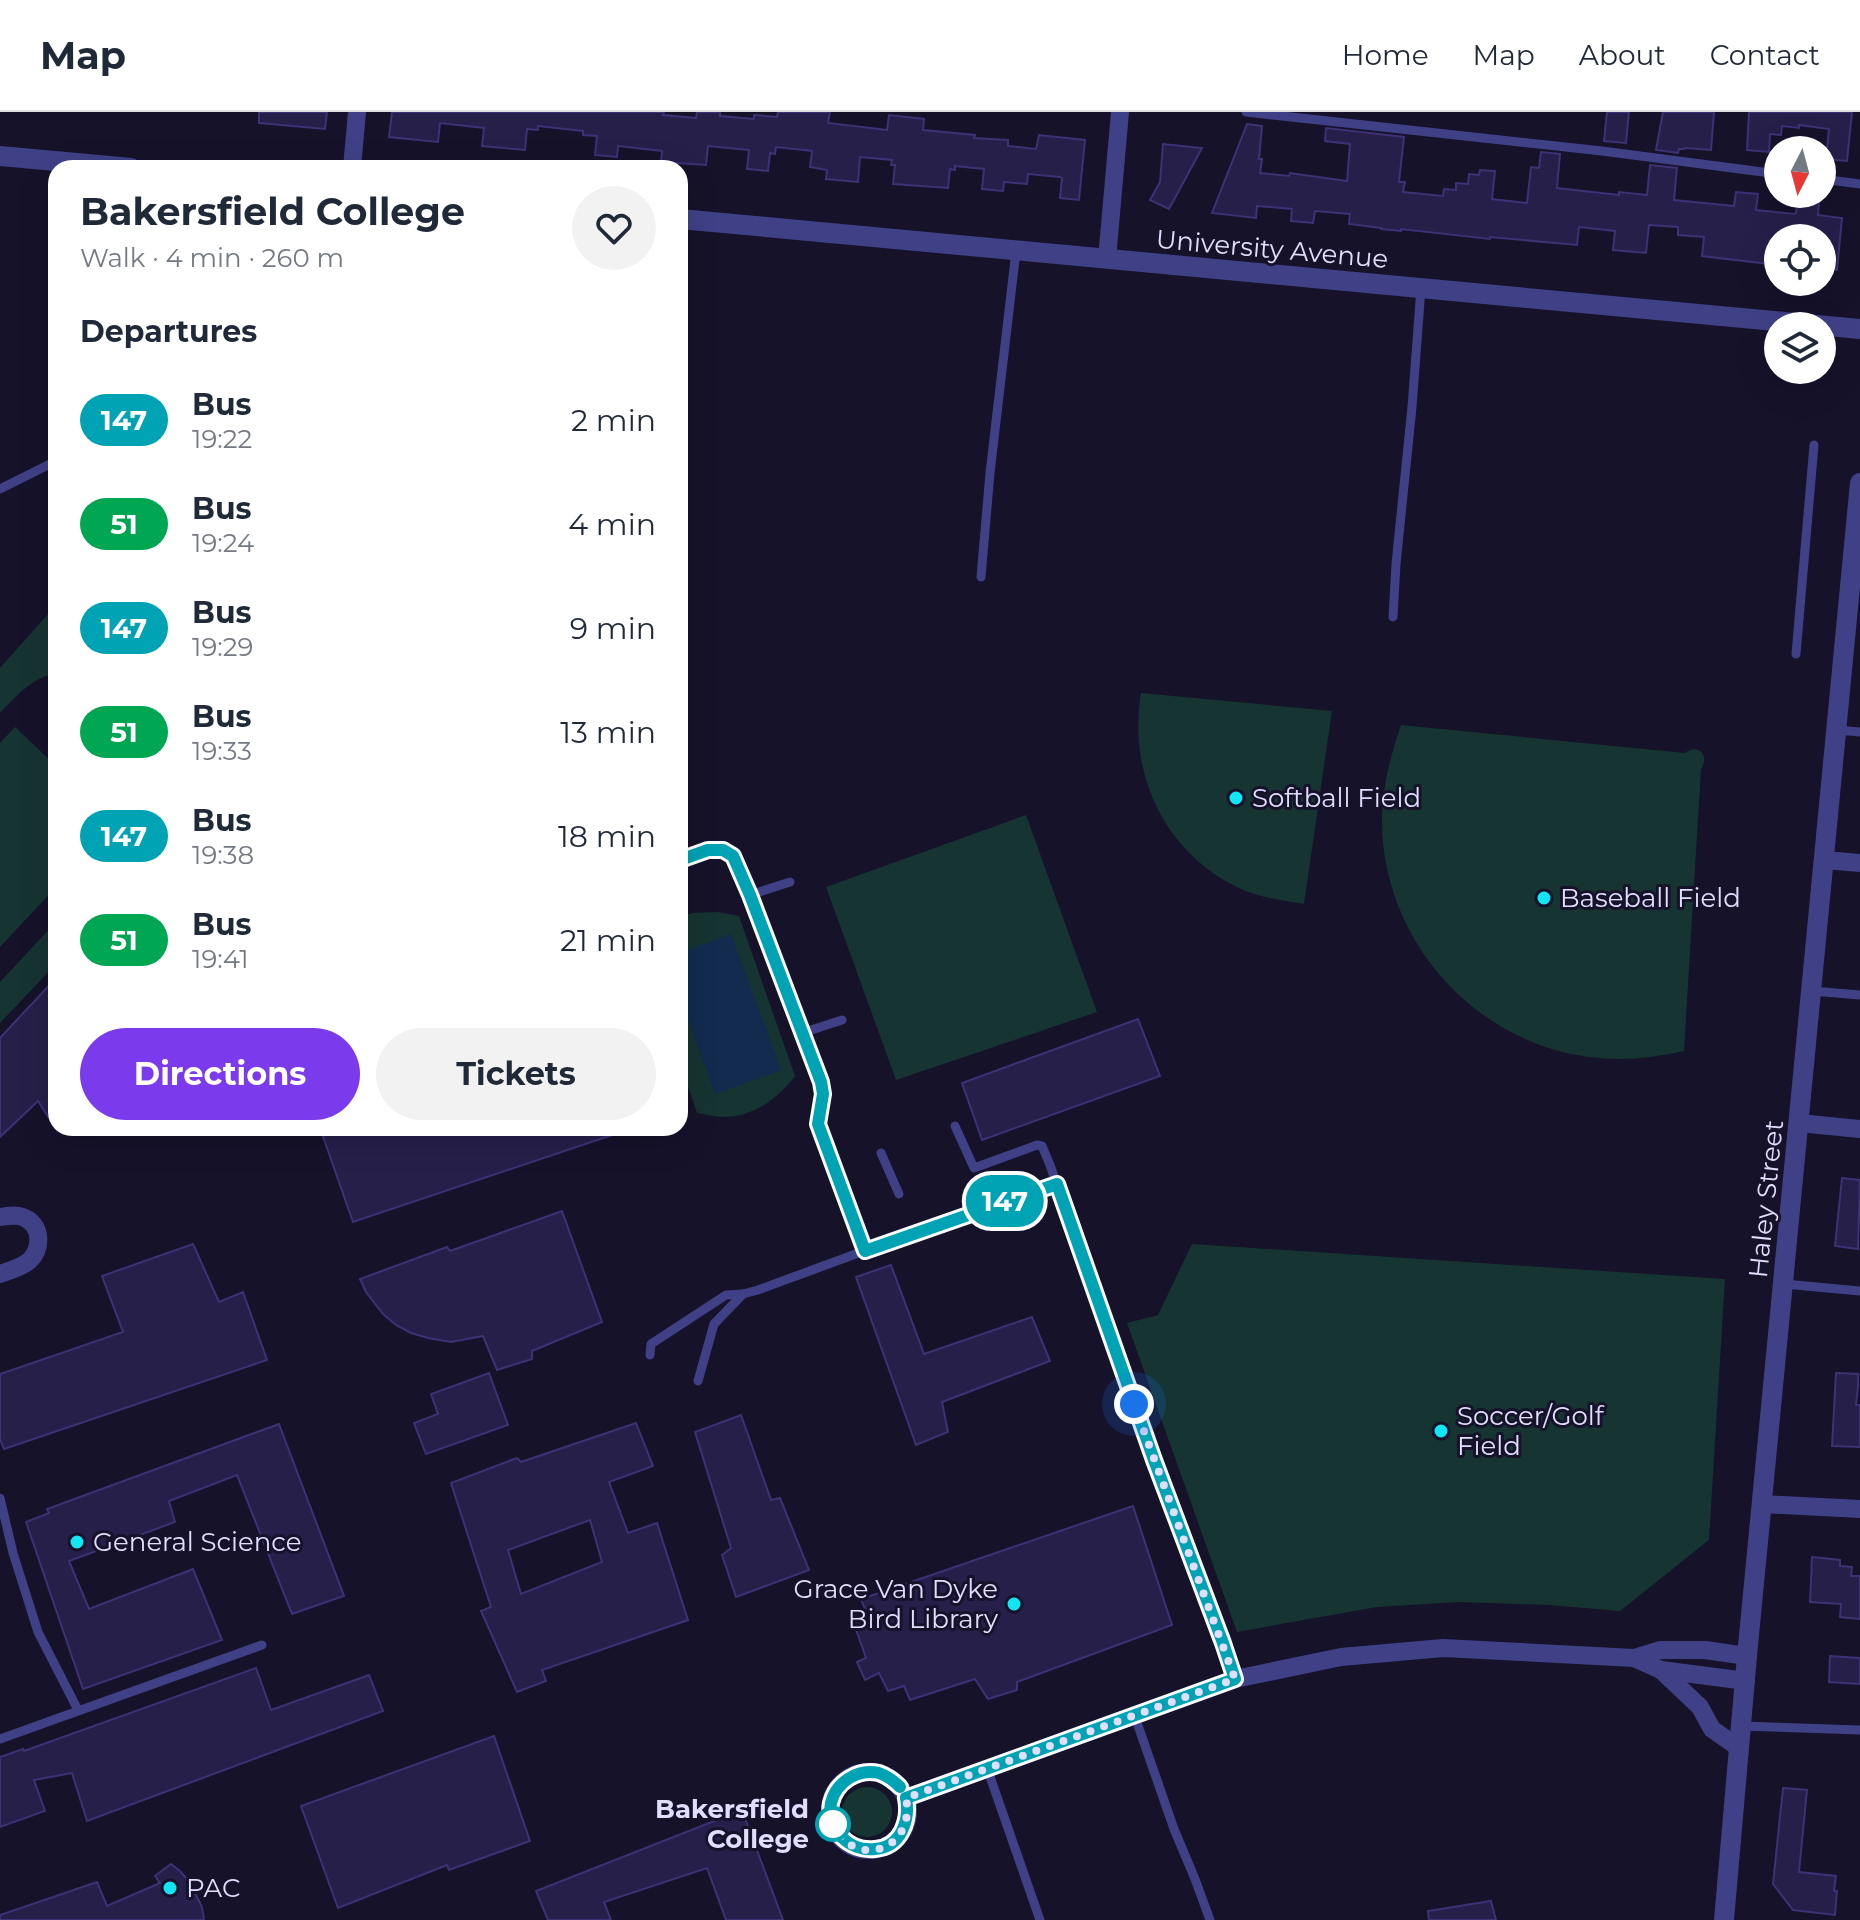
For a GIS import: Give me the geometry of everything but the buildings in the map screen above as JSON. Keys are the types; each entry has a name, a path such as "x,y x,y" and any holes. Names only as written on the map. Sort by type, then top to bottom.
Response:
{"street":[{"path":"353,160 357,112"},
{"path":"1107,259 1120,112"},
{"path":"0,156 48,160"},
{"name":"University Avenue","path":"688,220 1860,329"},
{"name":"Haley Street","path":"1724,1920 1837,730 1855,597 1860,483"},
{"path":"1825,860 1860,863"},
{"path":"1799,1123 1860,1129"},
{"path":"0,1217 22,1216 32,1222 39,1234 38,1249 31,1259 21,1267 0,1274"},
{"path":"1762,1504 1860,1509"},
{"path":"906,1798 1235,1679 1341,1657 1443,1648 1634,1658 1660,1650 1705,1650 1747,1656"},
{"path":"1634,1658 1661,1670 1746,1681"},
{"path":"1661,1670 1700,1707 1712,1729 1739,1748"},
{"path":"879,1773 900,1787 906,1798 907,1821 902,1832 881,1849 860,1849 849,1844 834,1826 831,1802 844,1781 855,1775 879,1773"}],"lane":[{"path":"1246,112 1764,172"},
{"path":"1836,181 1860,184"},
{"path":"981,577 1016,251"},
{"path":"1393,617 1421,288"},
{"path":"1796,654 1814,445"},
{"path":"0,489 48,465"},
{"path":"1837,730 1860,732"},
{"path":"688,857 708,850 723,850 733,856 821,1082 823,1094 818,1124 865,1251"},
{"path":"750,895 790,882"},
{"path":"1812,991 1860,995"},
{"path":"802,1033 842,1020"},
{"path":"955,1126 974,1168 1037,1145 1042,1146 1235,1679"},
{"path":"881,1153 899,1194"},
{"path":"650,1355 651,1344 726,1295 743,1294 1057,1184"},
{"path":"1784,1284 1860,1291"},
{"path":"698,1381 714,1324 743,1294"},
{"path":"0,1498 13,1553 38,1632 78,1710"},
{"path":"0,1739 262,1645"},
{"path":"1134,1714 1210,1920"},
{"path":"1741,1726 1860,1730"},
{"path":"987,1768 1040,1920"}],"green space":[{"path":"48,614 48,675 18,694 0,713 0,668"},
{"name":"Softball Field","path":"1141,693 1332,711 1304,904 1259,895 1233,885 1208,869 1169,829 1146,778 1140,751 1138,722"},
{"name":"Baseball Field","path":"1401,725 1685,753 1694,749 1701,752 1704,759 1684,1051 1621,1059 1556,1050 1515,1034 1479,1012 1447,983 1421,949 1400,911 1387,870 1382,826 1383,800"},
{"path":"15,727 48,758 48,896 0,947 0,743"},
{"path":"1026,815 1097,1012 896,1080 826,887"},
{"path":"718,912 739,916 795,1076 764,1105 745,1114 723,1117 697,1113 688,1087 688,914"},
{"path":"48,931 48,972 0,1023 0,982"},
{"name":"Soccer/Golf Field","path":"1192,1244 1725,1279 1709,1540 1620,1611 1458,1602 1377,1607 1237,1632 1127,1323 1158,1315"},
{"path":"867,1787 884,1795 892,1812 884,1829 867,1837 850,1829 842,1812 850,1795"}],"water":[{"path":"731,934 781,1070 715,1094 688,1019 688,950"}],"bus line":[{"name":"147","path":"688,857 708,850 723,850 733,856 821,1082 823,1094 818,1124 865,1251 1057,1184 1235,1679 906,1798 907,1821 902,1832 881,1849 860,1849 840,1836 834,1826 831,1802 844,1781 867,1772 879,1773 900,1787"}],"place":[{"name":"Softball Field","path":"1236,798"},
{"name":"Baseball Field","path":"1544,898"},
{"name":"Soccer/Golf Field","path":"1441,1431"},
{"name":"General Science","path":"77,1542"},
{"name":"Grace Van Dyke Bird Library","path":"1014,1604"},
{"name":"Bakersfield College","path":"833,1824"},
{"name":"PAC","path":"170,1888"}],"route":[{"path":"833,1824 849,1844 860,1849 881,1849 902,1832 907,1821 906,1798 1235,1679 1134,1404"}]}
